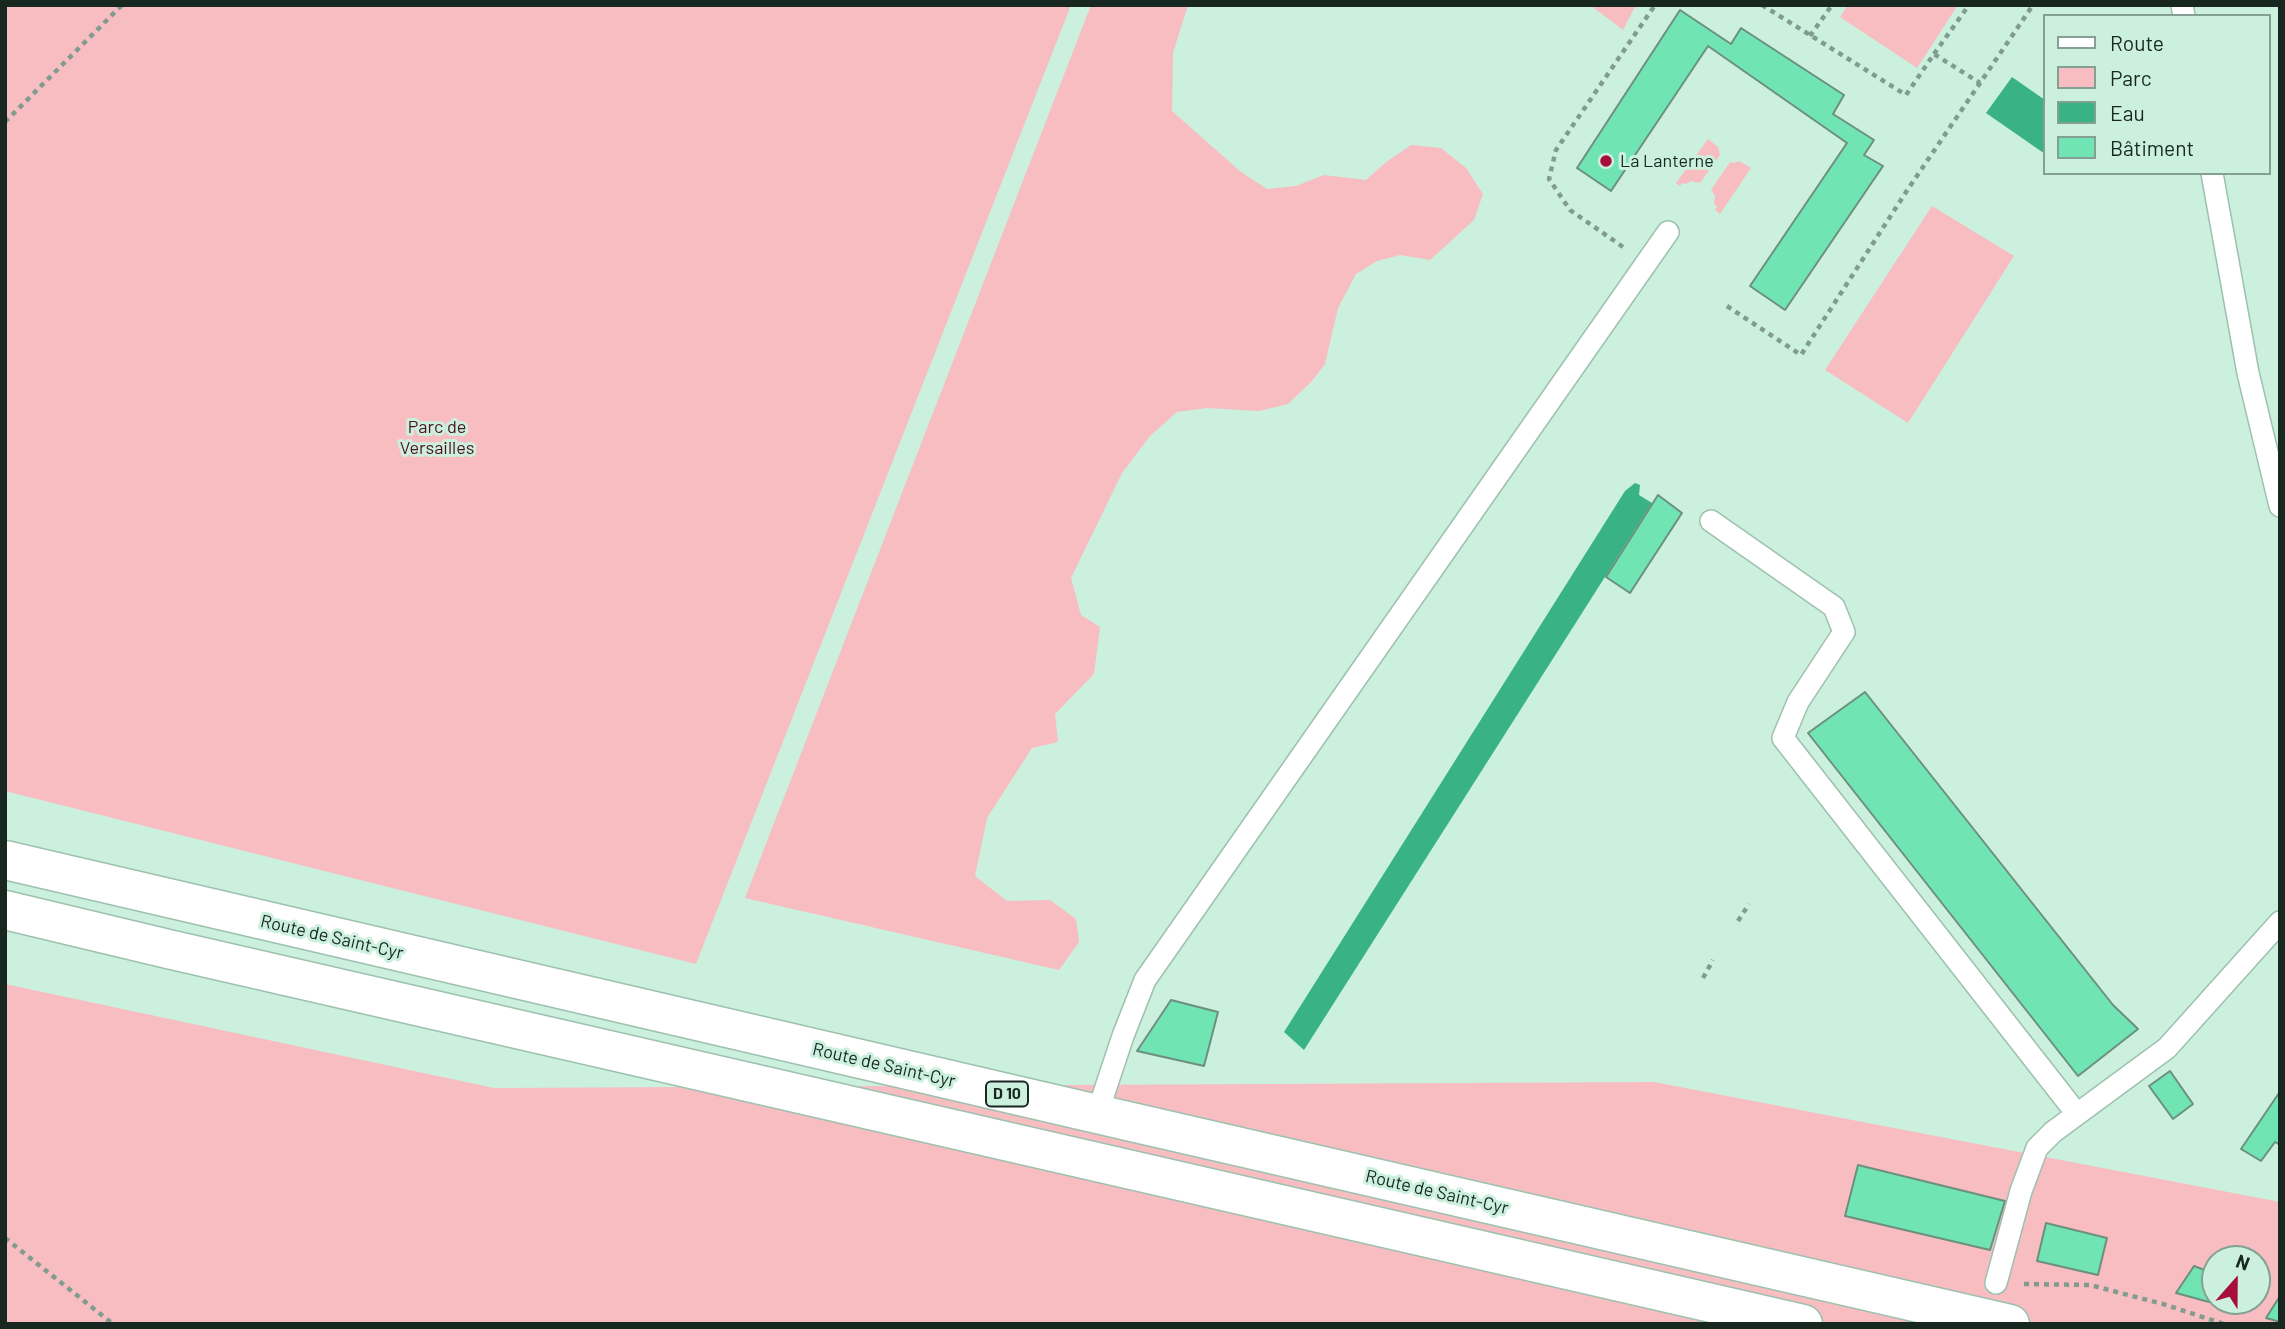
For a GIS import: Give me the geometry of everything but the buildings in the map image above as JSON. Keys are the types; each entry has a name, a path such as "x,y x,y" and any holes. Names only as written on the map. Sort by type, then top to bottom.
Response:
{"main road":[{"name":"Route de Saint-Cyr","path":"5,860 2010,1324"},
{"path":"5,910 168,950 1803,1324"}],"lane":[{"path":"2212,175 2248,373 2280,506"},
{"path":"1097,1114 1144,980 1668,232"},
{"path":"1711,521 1834,607 1844,632 1798,702 1783,738 2077,1114"},
{"path":"1996,1283 2021,1191 2037,1148 2053,1132 2166,1048 2280,922"}],"path":[{"path":"5,122 122,5"},
{"path":"1646,263 1570,210 1549,179 1556,150 1655,5"},
{"path":"1762,5 1906,95 1969,5"},
{"path":"1811,36 1832,5"},
{"path":"1727,306 1801,355 1908,189 2032,5"},
{"path":"1934,54 1980,83"},
{"path":"1738,921 1749,904"},
{"path":"1703,978 1713,960"},
{"path":"5,1238 113,1324"}],"green space":[{"name":"Parc de Versailles","path":"5,5 1071,5 696,964 5,791"},
{"path":"1091,5 1188,5 1173,53 1172,111 1241,172 1267,189 1296,186 1324,175 1366,180 1411,145 1441,148 1466,168 1483,194 1474,220 1430,260 1400,255 1377,261 1356,274 1338,308 1325,364 1288,404 1259,411 1207,408 1177,412 1150,436 1122,473 1071,578 1081,615 1100,627 1094,674 1055,714 1058,742 1032,748 987,818 975,876 1007,901 1050,900 1076,919 1079,942 1059,970 745,898"},
{"path":"1590,5 1636,5 1623,30"},
{"path":"1848,5 1958,5 1917,68 1840,17"},
{"path":"1708,139 1718,147 1720,155 1700,183 1691,181 1680,186 1676,183"},
{"path":"1739,161 1751,168 1720,214 1715,210 1715,196 1711,190 1730,162"},
{"path":"1932,206 2014,256 1908,423 1825,370"},
{"path":"5,984 494,1088 1654,1082 2280,1202 2280,1324 5,1324"}],"water":[{"path":"2012,77 2044,99 2044,153 1986,113"},
{"path":"1635,483 1640,485 1639,495 1652,503 1304,1050 1284,1032 1625,491"}],"place":[{"name":"La Lanterne","path":"1606,161"}]}
